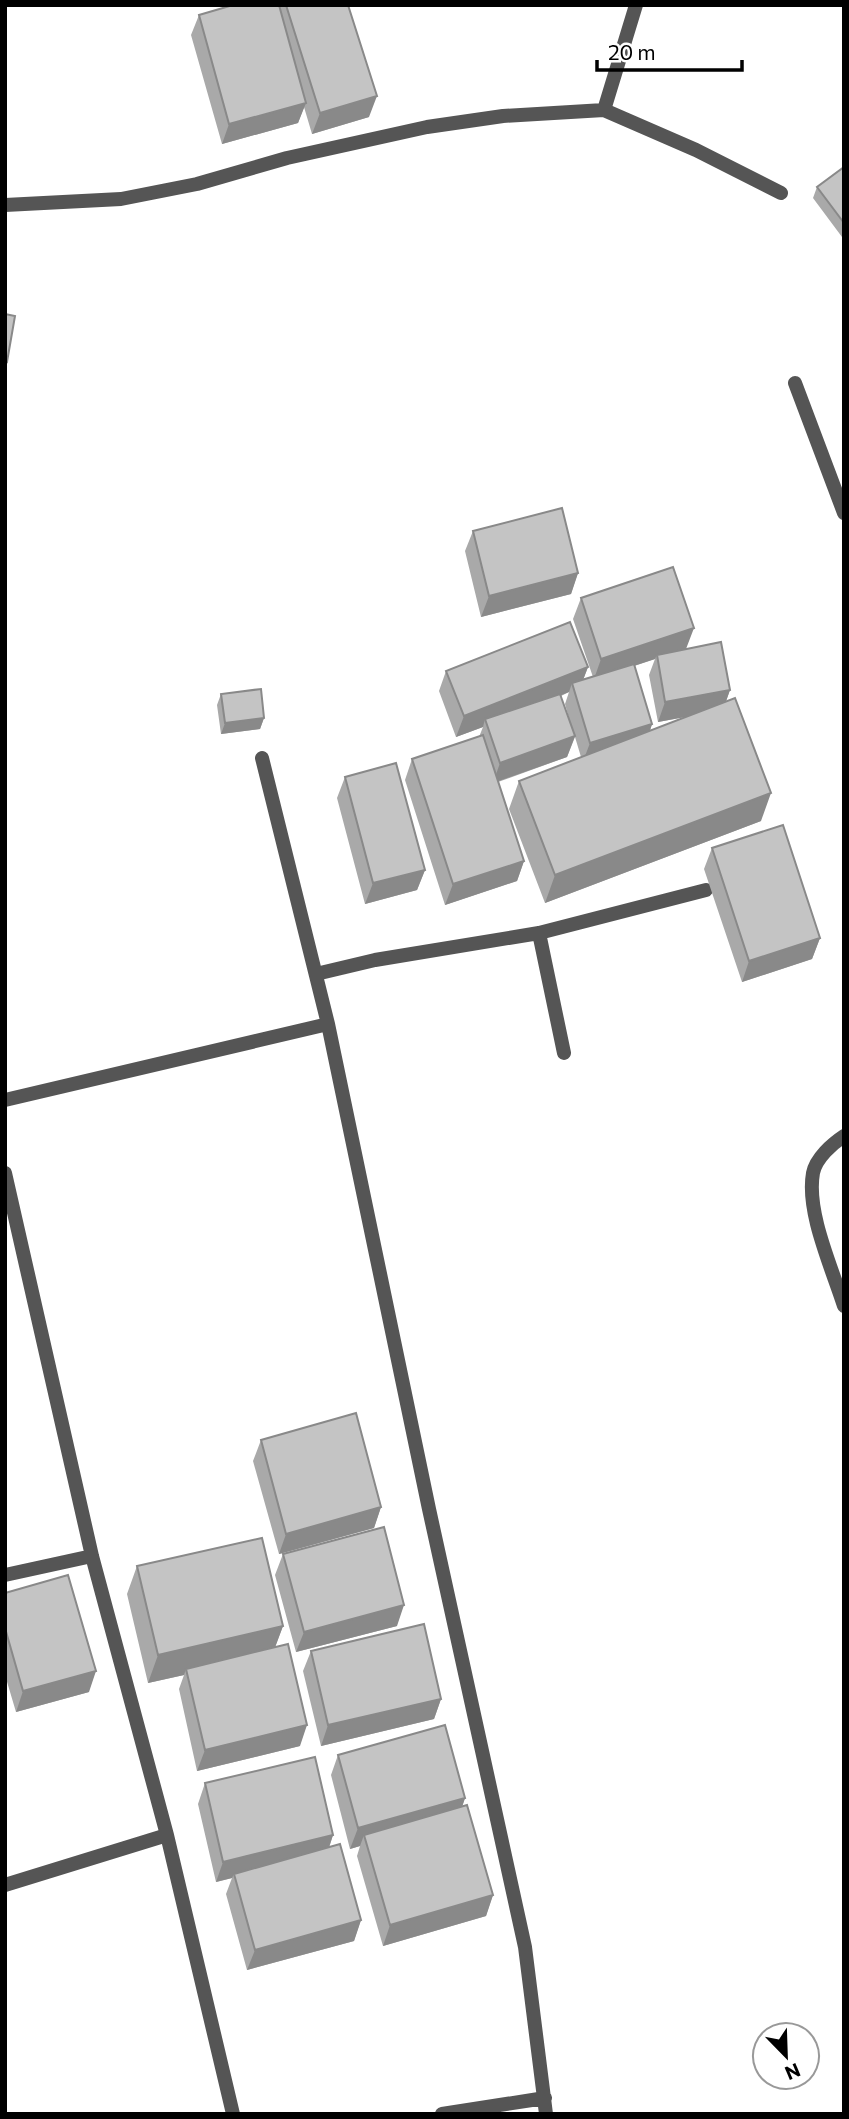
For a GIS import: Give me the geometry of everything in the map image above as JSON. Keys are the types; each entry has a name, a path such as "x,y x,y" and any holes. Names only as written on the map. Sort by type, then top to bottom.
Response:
{"street":[{"path":"604,110 636,5"},
{"path":"5,205 121,199 197,184 287,158 427,127 503,116 604,110 696,150 781,194"},
{"path":"795,383 844,513"},
{"path":"262,758 328,1024 432,1522 525,1947 546,2114"},
{"path":"316,974 375,960 539,933 706,890"},
{"path":"539,933 564,1053"},
{"path":"5,1100 328,1024"},
{"path":"844,1136 830,1145 813,1171 814,1210 844,1306"},
{"path":"5,1173 92,1556 167,1835 233,2114"},
{"path":"5,1575 92,1556"},
{"path":"5,1885 167,1835"},
{"path":"442,2114 545,2098"}],"building":[{"path":"233,5 279,5 306,103 229,124 199,15"},
{"path":"286,5 348,5 377,96 320,113"},
{"path":"844,167 844,223 817,187"},
{"path":"5,314 15,316 7,362 5,361"},
{"path":"562,508 578,573 489,596 473,531"},
{"path":"673,567 694,628 601,659 581,598"},
{"path":"570,622 588,667 464,716 446,671"},
{"path":"721,642 730,690 665,702 657,655"},
{"path":"634,664 652,724 590,743 572,683"},
{"path":"261,689 264,718 225,723 221,694"},
{"path":"560,694 575,736 500,763 485,719"},
{"path":"735,698 771,793 555,875 519,781"},
{"path":"483,735 524,861 453,884 412,759"},
{"path":"396,763 425,870 373,883 345,777"},
{"path":"783,825 820,938 749,961 712,848"},
{"path":"356,1413 381,1507 286,1534 261,1440"},
{"path":"384,1527 404,1605 304,1632 283,1554"},
{"path":"262,1538 283,1626 158,1655 137,1566"},
{"path":"68,1575 96,1671 23,1691 5,1628 5,1593"},
{"path":"424,1624 441,1699 328,1725 311,1651"},
{"path":"288,1644 307,1725 205,1750 186,1669"},
{"path":"445,1725 465,1798 358,1828 338,1755"},
{"path":"315,1757 333,1835 223,1862 205,1783"},
{"path":"467,1805 493,1895 390,1925 364,1835"},
{"path":"340,1844 361,1920 255,1950 234,1874"}]}
